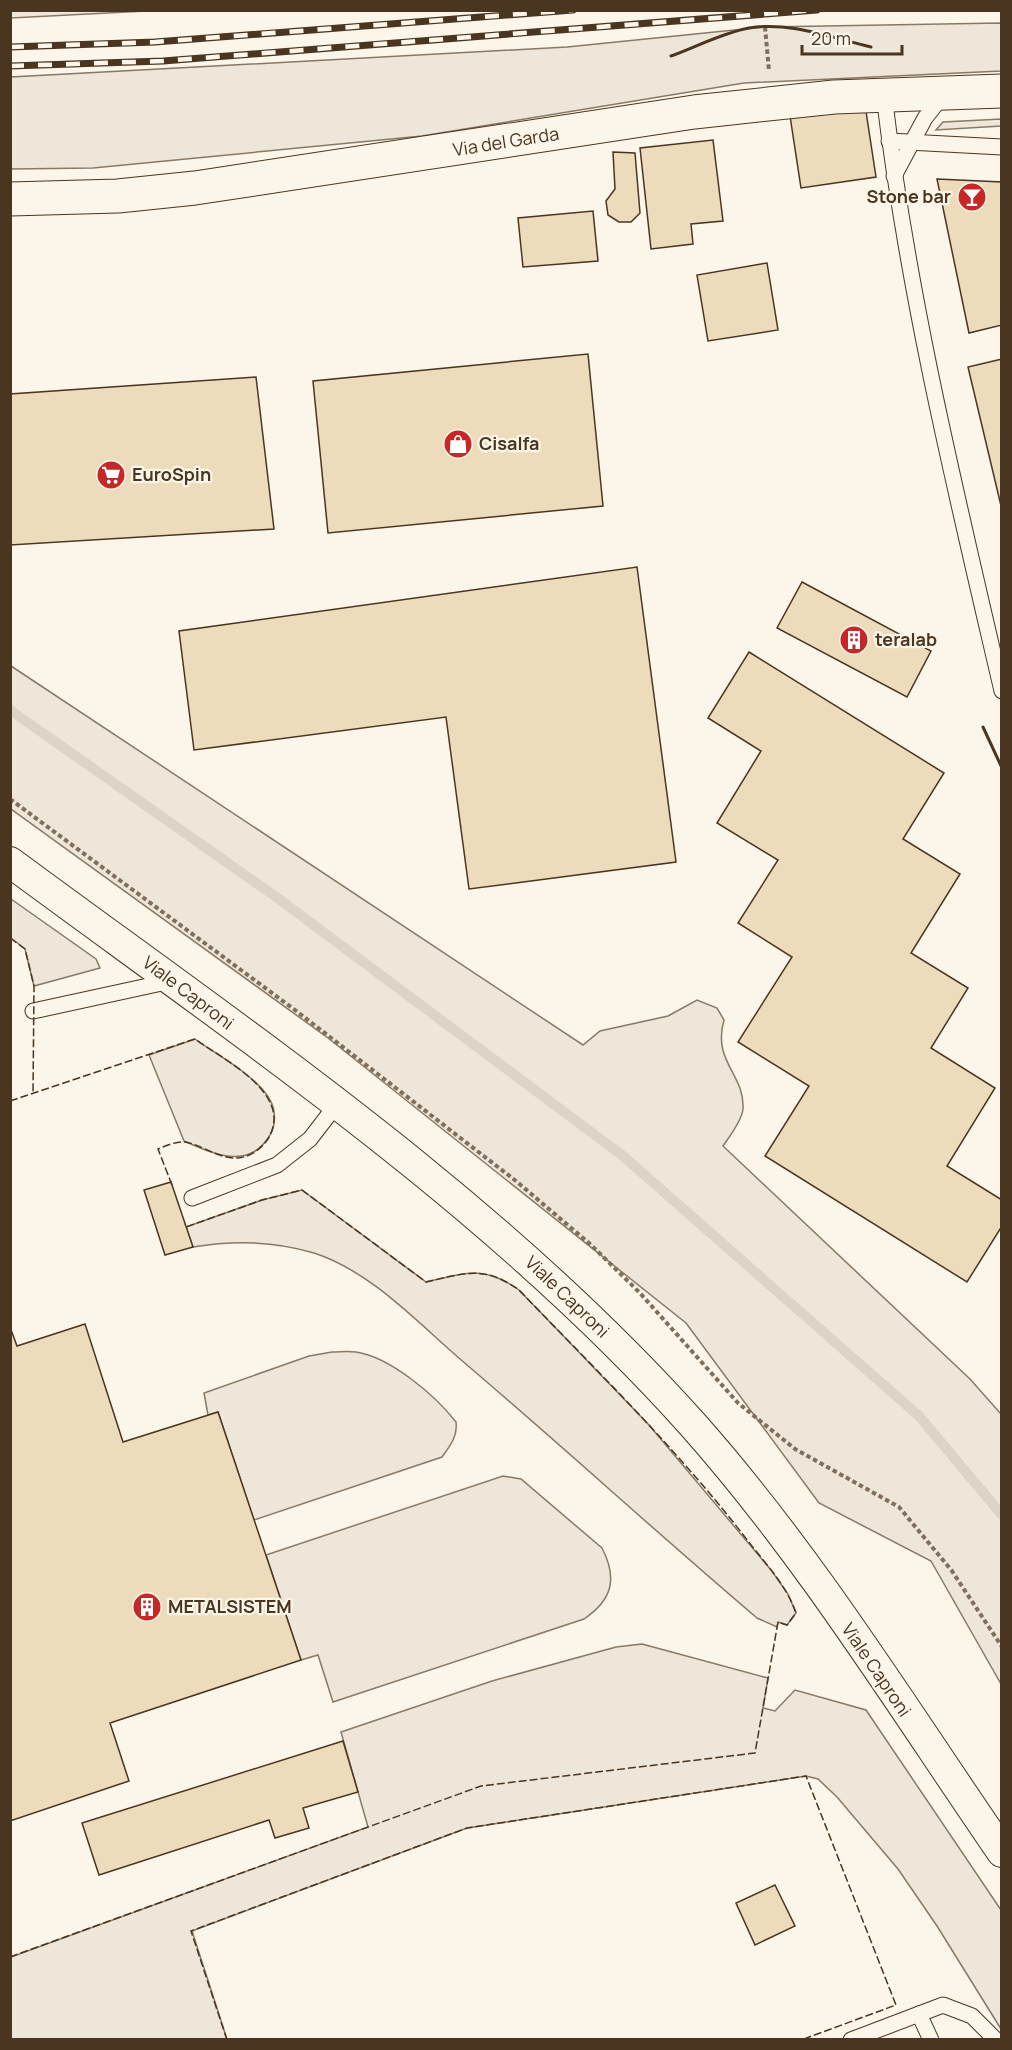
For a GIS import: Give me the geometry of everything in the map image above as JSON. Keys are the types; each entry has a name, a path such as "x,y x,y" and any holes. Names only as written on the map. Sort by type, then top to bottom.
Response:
{"main road":[{"name":"Via del Garda","path":"10,199 117,196 195,188 694,112 884,95 1002,91"}],"street":[{"name":"Viale Caproni","path":"10,861 338,1104 515,1247 583,1311 693,1426 760,1506 813,1577 1002,1852"}],"lane":[{"path":"894,176 925,118 945,93"},
{"path":"884,95 894,176 927,365 1002,691"},
{"path":"889,141 1002,147"},
{"path":"33,1011 171,981"},
{"path":"192,1198 277,1165 310,1139 338,1104"},
{"path":"851,2040 943,2005 972,2016 996,2040"},
{"path":"919,2014 931,2040"}],"path":[{"path":"765,27 772,104"},
{"path":"10,799 304,1016 516,1181 590,1244 632,1285 738,1403 795,1449 899,1507 952,1571 1002,1647"}],"shaded area":[{"path":"11,10 146,10 146,11 11,18"},
{"path":"1001,23 1001,71 744,83 422,136 93,168 11,169 11,77 567,47 765,27"},
{"path":"1001,119 1001,126 936,130 943,122"},
{"path":"11,666 583,1045 600,1031 668,1016 697,1000 717,1008 724,1020 721,1034 722,1047 739,1086 743,1109 738,1124 723,1146 970,1379 1001,1414 1001,1684 931,1561 819,1503 686,1323 328,1038 11,809"},
{"path":"11,899 96,959 100,968 34,986 25,949 11,938"},
{"path":"195,1039 246,1074 264,1091 272,1104 274,1122 272,1131 262,1146 252,1153 230,1156 207,1151 184,1141 149,1055"},
{"path":"302,1190 426,1282 474,1273 495,1277 519,1290 649,1425 771,1570 788,1594 796,1613 787,1625 778,1622 777,1627 757,1618 392,1298 373,1284 335,1261 299,1249 269,1244 239,1243 193,1247 186,1227 262,1200"},
{"path":"332,1352 369,1355 411,1379 436,1400 456,1422 453,1441 442,1457 254,1520 218,1412 208,1415 204,1393 309,1356"},
{"path":"503,1476 521,1479 602,1548 611,1579 610,1588 601,1604 584,1619 333,1702 318,1655 301,1660 266,1555"},
{"path":"642,1644 768,1678 763,1708 775,1711 795,1690 866,1710 1001,1910 1001,2029 937,1926 898,1869 837,1797 818,1779 806,1776 467,1828 192,1931 227,2039 11,2039 11,1957 368,1827 341,1732 492,1681 616,1647"}],"building":[{"path":"865,105 876,177 801,188 790,116"},
{"path":"713,140 723,221 691,224 693,244 651,249 640,148"},
{"path":"613,152 635,153 640,213 631,222 619,222 608,215 606,201 615,189"},
{"path":"937,179 1002,182 1002,325 969,333"},
{"path":"593,211 598,261 523,267 518,218"},
{"path":"767,263 778,330 708,341 697,275"},
{"name":"Cisalfa","path":"588,354 603,506 328,533 313,381"},
{"path":"1002,359 1002,510 968,367"},
{"path":"256,377 274,529 10,545 10,394"},
{"path":"637,567 676,862 469,889 446,717 194,750 179,631"},
{"name":"teralab","path":"802,582 931,651 907,697 777,628"},
{"path":"749,652 944,773 903,839 960,874 911,953 968,988 931,1048 995,1088 947,1166 1002,1200 1002,1226 967,1282 765,1156 809,1086 738,1042 792,957 738,923 778,860 717,823 761,751 708,718"},
{"path":"171,1182 193,1247 165,1255 144,1190"},
{"name":"METALSISTEM","path":"85,1324 123,1442 218,1412 301,1660 110,1723 129,1781 10,1821 10,1327 17,1346"},
{"path":"343,1741 358,1792 303,1808 309,1828 275,1838 269,1820 99,1875 82,1823"},
{"path":"775,1885 795,1926 755,1945 736,1903"}],"waterway":[{"path":"10,710 279,899 623,1156 919,1416 1002,1515"}],"railway":[{"path":"10,47 155,42 573,10"},
{"path":"10,66 163,61 817,10"}],"fence":[{"path":"10,938 25,949 34,986 33,1094"},
{"path":"10,1101 195,1039 252,1080 264,1093 272,1107 274,1123 265,1143 247,1156 231,1158 185,1142 158,1149 172,1185"},
{"path":"10,1957 481,1786 755,1753 778,1622 787,1625 796,1613 775,1575 694,1475 637,1412 519,1290 507,1282 474,1273 426,1282 302,1190 262,1200 186,1227 185,1224"},
{"path":"227,2040 191,1931 467,1828 806,1776 896,2005 801,2040"}],"wall":[{"path":"671,56 729,33 764,26 795,29 871,47"},
{"path":"983,727 1002,768"}],"place":[{"name":"Stone bar","path":"972,197"},
{"name":"Cisalfa","path":"458,444"},
{"name":"EuroSpin","path":"111,475"},
{"name":"teralab","path":"854,640"},
{"name":"METALSISTEM","path":"147,1607"}]}
